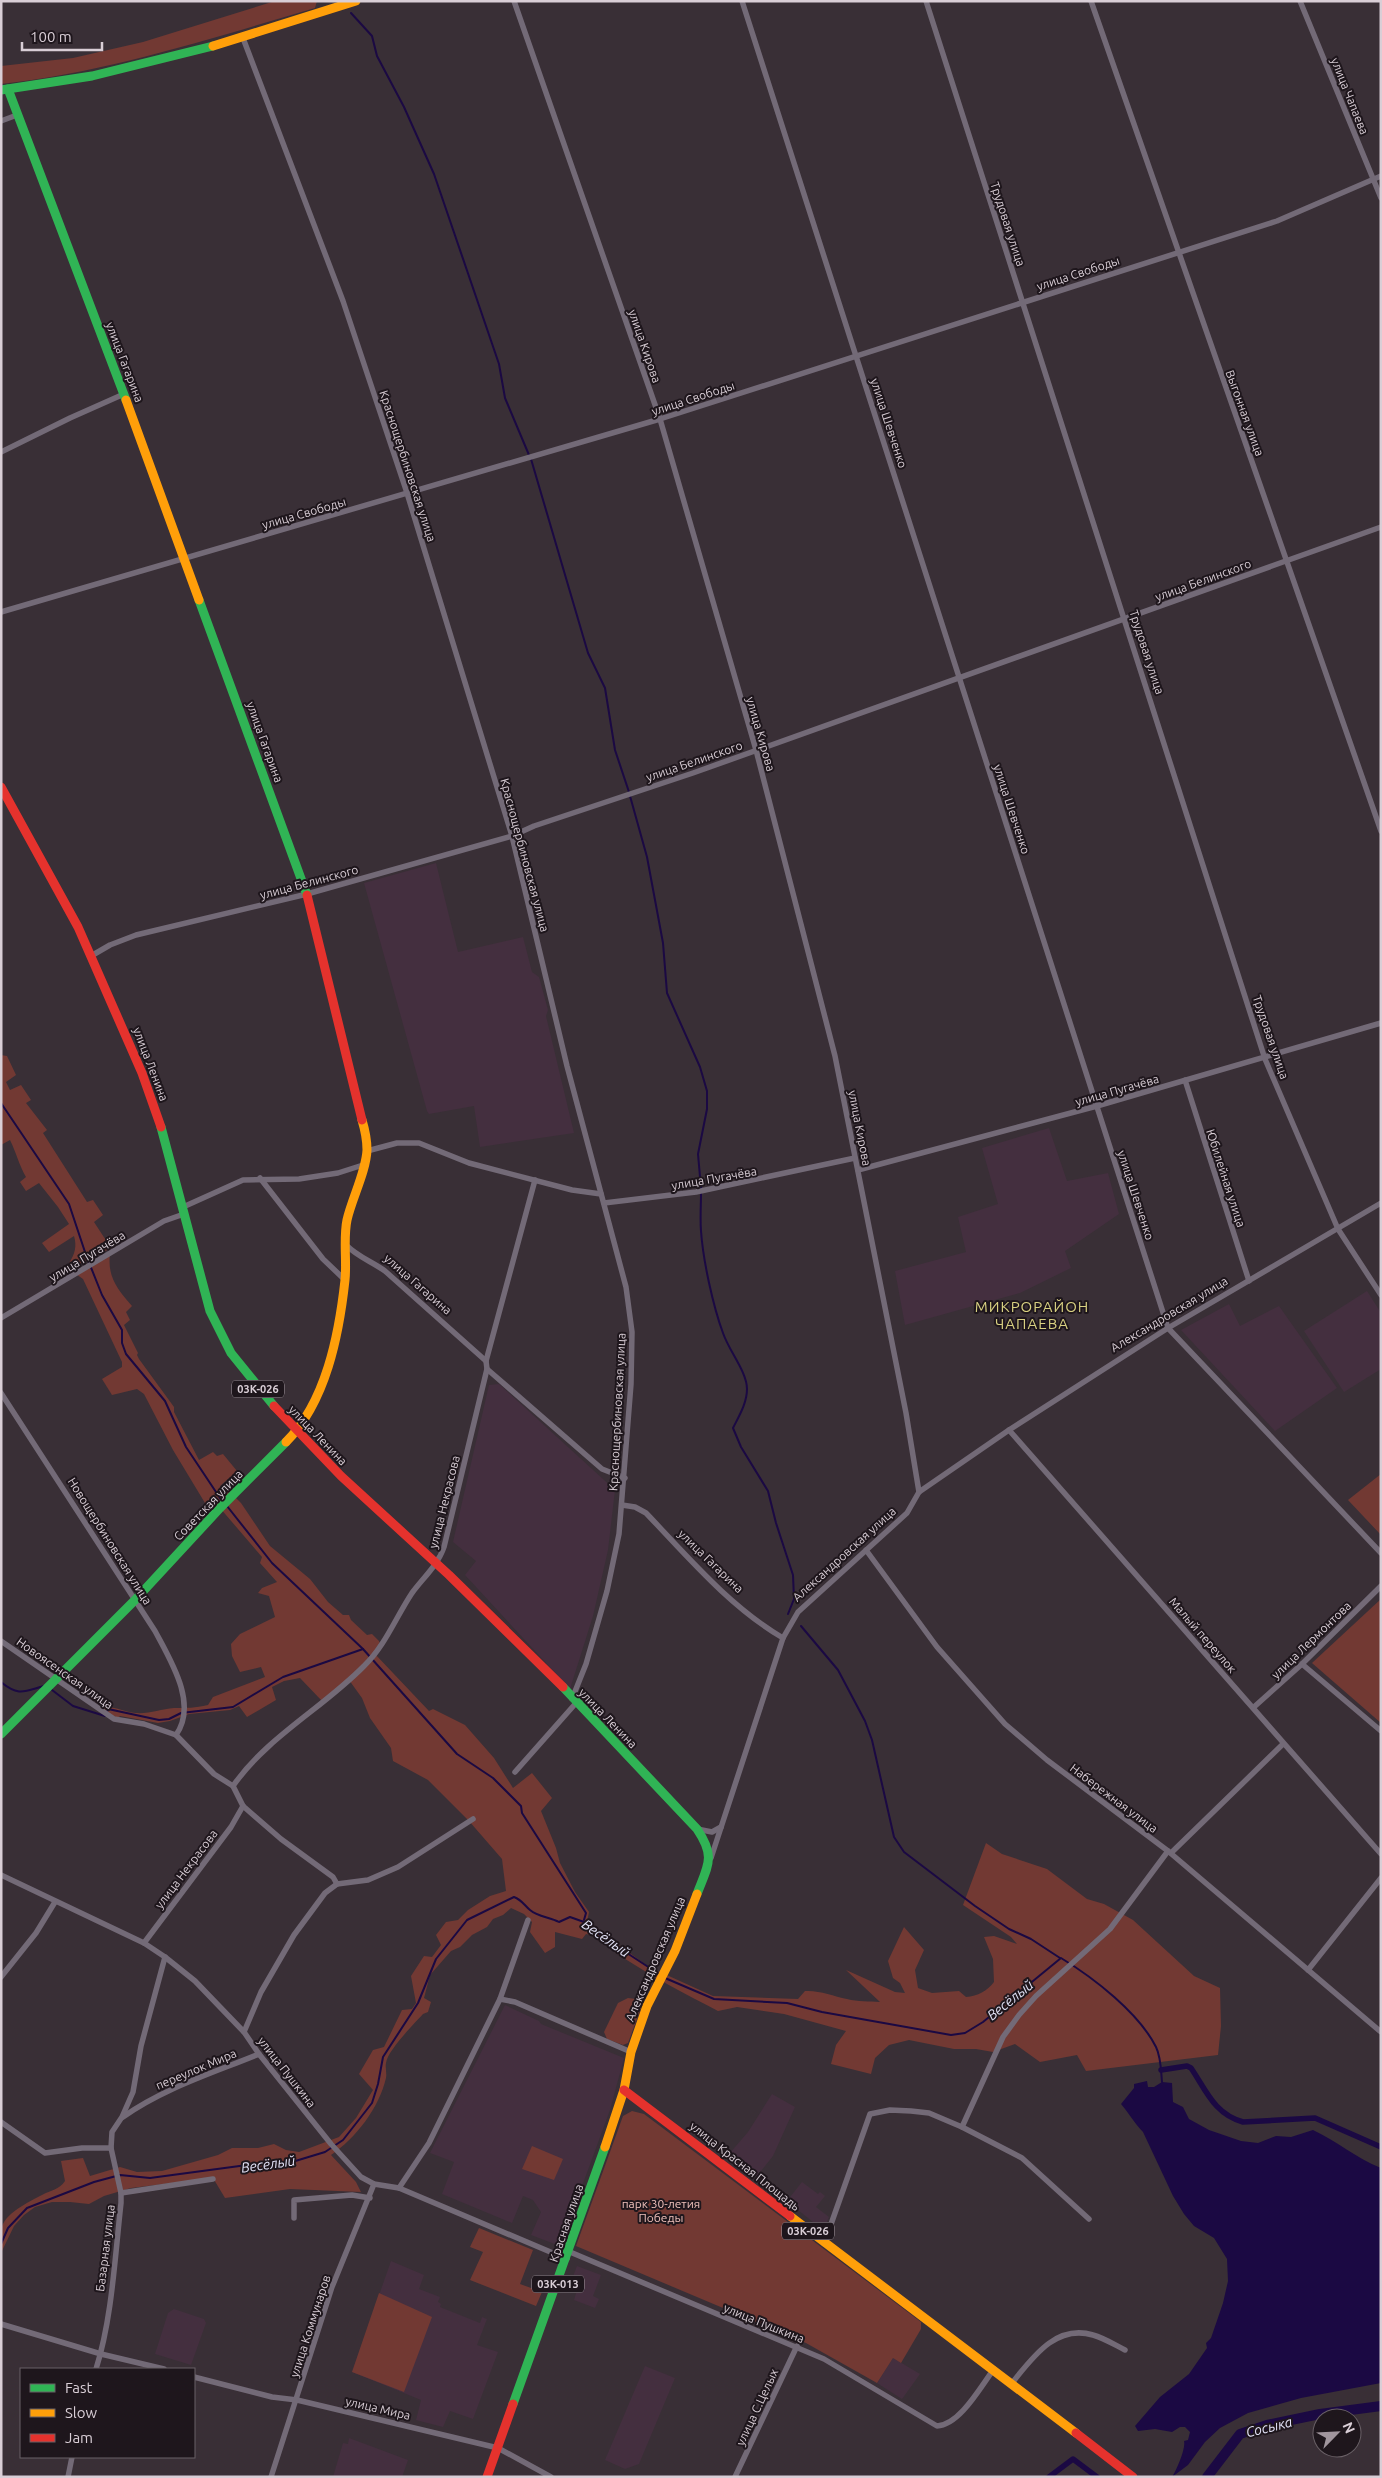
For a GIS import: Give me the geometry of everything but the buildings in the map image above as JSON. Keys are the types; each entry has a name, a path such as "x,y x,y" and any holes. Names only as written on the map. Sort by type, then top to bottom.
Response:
{"main road":[{"path":"5,90 112,72 243,38 356,1"},
{"name":"улица Гагарина","path":"5,90 17,116 124,394 307,894 365,1131 367,1152 347,1221 346,1246"},
{"name":"улица Ленина","path":"1,787 50,872 91,956 142,1073 159,1121 204,1291 218,1331 235,1360 296,1432 357,1492 436,1564 574,1701 697,1829 708,1845 710,1862"},
{"name":"Советская улица","path":"1,1734 136,1600 220,1508 296,1432 313,1404 327,1370 346,1280 346,1246"},
{"name":"Александровская улица","path":"624,2090 631,2052 647,2006 675,1951 710,1862"},
{"name":"улица Красная Площадь","path":"624,2090 644,2103 824,2244 994,2369 1133,2477"},
{"name":"Красная улица","path":"487,2477 568,2255 624,2090"}],"street":[{"name":"улица Кирова","path":"514,1 660,419 756,750 835,1056 906,1413 919,1492"},
{"name":"улица Шевченко","path":"742,1 1168,1328 1381,1553"},
{"name":"Трудовая улица","path":"926,1 1265,1059 1338,1229 1381,1295"},
{"name":"Выгонная улица","path":"1091,1 1381,831"},
{"name":"улица Чапаева","path":"1300,1 1381,198"},
{"name":"Краснощербиновская улица","path":"243,38 343,301 408,493 512,836 567,1066 626,1287 632,1332 631,1384 625,1478 619,1534 607,1591 574,1701 515,1772"},
{"path":"1,121 17,116"},
{"name":"улица Свободы","path":"1,612 660,419 1177,251 1277,221 1381,176"},
{"path":"1,452 124,394"},
{"name":"улица Белинского","path":"91,956 110,945 136,935 307,894 512,836 534,826 756,750 1381,527"},
{"name":"улица Пугачёва","path":"858,1170 1265,1059 1381,1023"},
{"name":"Юбилейная улица","path":"1185,1080 1249,1281"},
{"path":"367,1152 398,1144 419,1143 469,1163 586,1194 602,1194"},
{"name":"улица Пугачёва","path":"604,1203 696,1192 856,1158"},
{"name":"улица Пугачёва","path":"1,1318 164,1221 243,1180 260,1178 299,1179 338,1173 363,1165"},
{"path":"260,1178 323,1259 346,1280"},
{"name":"улица Некрасова","path":"233,1786 267,1748 366,1665 404,1606 436,1564 444,1547 487,1369 486,1361 535,1180"},
{"name":"Александровская улица","path":"710,1862 783,1638 798,1612 907,1513 919,1492 1009,1430 1168,1328 1381,1203"},
{"name":"улица Гагарина","path":"346,1246 357,1256 370,1259 385,1271 486,1361"},
{"path":"487,1369 602,1469 625,1478"},
{"path":"483,1383 498,1378"},
{"name":"Новощербиновская улица","path":"1,1393 136,1600 172,1662 182,1689 184,1708 184,1725 176,1735"},
{"name":"Малый переулок","path":"1009,1430 1381,1854"},
{"name":"улица Гагарина","path":"622,1505 635,1507 646,1513 704,1575 766,1628 783,1638"},
{"name":"Набережная улица","path":"866,1550 937,1647 1005,1724 1047,1760 1169,1852 1381,2032"},
{"name":"улица Лермонтова","path":"1254,1707 1302,1664 1381,1586"},
{"name":"Новоясенская улица","path":"1,1641 114,1719 144,1724 176,1735"},
{"path":"1302,1664 1381,1731"},
{"path":"176,1735 214,1774 233,1786 243,1806 280,1840 333,1877 337,1884"},
{"path":"962,2127 1003,2037 1036,1996 1110,1930 1169,1852 1284,1744"},
{"name":"улица Некрасова","path":"144,1943 230,1827 243,1806"},
{"path":"244,2032 261,1992 294,1935 318,1901 337,1884 368,1880 398,1867 473,1819"},
{"path":"697,1829 712,1832 722,1827"},
{"name":"улица Пушкина","path":"1,1875 54,1902 144,1943 201,1987 244,2032 259,2054 333,2147 361,2177 374,2184 399,2188 797,2346 824,2359 932,2424 944,2425 960,2414 994,2369"},
{"path":"1308,1970 1381,1878"},
{"path":"1,1977 36,1933 54,1902"},
{"path":"399,2188 429,2143 500,1999 528,1920"},
{"name":"Базарная улица","path":"96,2368 101,2354 114,2264 121,2193 111,2148 112,2132 131,2098 141,2046 165,1958"},
{"path":"500,1999 515,2002 631,2052"},
{"name":"переулок Мира","path":"122,2117 141,2104 171,2089 259,2054"},
{"path":"131,2098 135,2104 141,2104"},
{"path":"824,2244 870,2114 890,2110 911,2110 929,2113 962,2127 1022,2158 1089,2219"},
{"path":"1,2122 45,2154 82,2148 111,2148"},
{"path":"121,2193 213,2179"},
{"name":"улица Коммунаров","path":"270,2477 297,2400 332,2287 370,2198 374,2184"},
{"path":"294,2218 294,2200 352,2195 370,2198"},
{"path":"2,2327 160,2368"},
{"path":"1012,2383 1031,2359 1051,2340 1059,2336 1093,2334 1125,2350"},
{"name":"улица С.Целых","path":"735,2477 797,2346"},
{"name":"улица Мира","path":"195,2377 272,2397 297,2400 498,2448 551,2477"},
{"path":"68,2477 72,2458"}],"shaded area":[{"path":"436,863 458,952 523,937 532,972 539,977 548,1010 546,1016 574,1133 480,1147 474,1106 429,1114 427,1111 364,883"},
{"path":"1049,1128 1067,1181 1108,1173 1119,1214 1065,1251 1071,1268 1020,1293 905,1325 895,1271 966,1252 958,1217 998,1204 982,1148"},
{"path":"1367,1291 1381,1313 1381,1369 1344,1392 1304,1331"},
{"path":"1229,1304 1240,1326 1279,1306 1337,1388 1275,1431 1181,1330"},
{"path":"499,1384 615,1490 608,1550 593,1616 570,1689 465,1575 476,1561 453,1542 489,1385"},
{"path":"505,2005 539,2021 541,2024 624,2058 610,2110 560,2246 531,2235 541,2212 533,2200 523,2196 512,2223 442,2194 454,2162 430,2153"},
{"path":"1147,2081 1148,2087 1154,2087 1162,2082 1172,2083 1173,2102 1183,2107 1189,2119 1209,2130 1241,2141 1258,2143 1276,2136 1291,2137 1313,2130 1381,2168 1381,2383 1301,2398 1248,2413 1220,2428 1205,2442 1188,2465 1172,2477 1179,2464 1184,2441 1188,2440 1190,2432 1185,2427 1180,2427 1172,2432 1155,2429 1138,2431 1135,2426 1160,2397 1189,2374 1207,2348 1206,2343 1211,2338 1228,2281 1227,2259 1214,2238 1194,2226 1184,2214 1173,2196 1143,2132 1121,2104 1134,2088 1134,2084"},
{"path":"772,2094 795,2107 773,2156 757,2176 729,2154 748,2132"},
{"path":"802,2182 818,2194 820,2192 825,2196 816,2207 829,2217 823,2230 787,2201"},
{"path":"391,2261 424,2275 419,2289 440,2297 438,2302 441,2304 440,2307 480,2323 482,2317 487,2319 477,2345 498,2352 473,2419 450,2411 443,2427 416,2420 421,2400 352,2372"},
{"path":"577,2266 601,2275 593,2296 599,2299 595,2308 574,2300 577,2290 569,2287"},
{"path":"174,2309 204,2319 206,2323 191,2365 155,2354 168,2313"},
{"path":"893,2358 920,2374 902,2399 877,2383"},
{"path":"645,2366 675,2378 639,2464 625,2469 605,2460"},
{"path":"349,2438 408,2460 402,2477 333,2477 343,2443 348,2444"}],"green space":[{"path":"275,1 317,1 315,8 160,53 41,79 1,84 1,66 73,58 143,42"},
{"path":"1,1055 7,1056 16,1075 6,1082 10,1090 21,1085 31,1100 26,1103 47,1130 43,1133 87,1202 93,1200 103,1215 94,1222 111,1248 72,1268 69,1263 75,1250 74,1236 49,1252 42,1243 69,1224 39,1183 26,1191 20,1182 26,1177 10,1140 1,1145"},
{"path":"110,1254 112,1276 118,1289 132,1306 126,1312 130,1320 124,1325 138,1353 139,1359 174,1407 174,1412 199,1460 213,1452 217,1456 223,1454 237,1471 220,1486 225,1492 229,1491 241,1503 270,1546 310,1579 328,1602 343,1615 349,1615 351,1620 367,1635 372,1634 379,1641 381,1646 375,1654 429,1711 433,1709 465,1725 494,1758 513,1788 532,1773 552,1798 541,1811 560,1863 575,1892 589,1912 587,1922 649,1967 713,1996 798,1999 805,1991 810,1991 851,2000 880,2002 846,1970 895,1992 905,1993 900,1983 893,1978 888,1961 904,1927 924,1950 915,1970 918,1988 932,1993 959,1991 966,1997 978,1994 994,1982 993,1959 984,1937 994,1936 1017,1944 1011,1937 963,1905 986,1843 1002,1854 1047,1869 1087,1899 1104,1904 1133,1920 1194,1976 1220,1988 1221,2026 1218,2055 1086,2071 1077,2055 1040,2062 1015,2044 993,2052 976,2049 954,2049 909,2040 889,2045 875,2058 871,2074 831,2064 836,2045 846,2031 784,2014 737,2007 718,2011 645,1971 591,1935 586,1934 582,1939 555,1932 555,1947 545,1953 530,1932 532,1922 524,1914 511,1908 503,1915 493,1919 487,1927 472,1935 460,1947 451,1951 430,1975 424,1998 431,2002 428,2012 423,2014 391,2051 386,2063 383,2089 372,2111 358,2131 331,2155 356,2182 361,2192 290,2189 225,2198 213,2178 131,2188 104,2196 89,2204 52,2202 35,2207 14,2226 1,2253 1,2230 7,2218 24,2205 57,2188 65,2181 61,2161 83,2158 90,2176 120,2167 137,2172 162,2171 218,2155 232,2148 258,2148 274,2144 286,2150 299,2152 339,2137 356,2118 373,2090 359,2074 373,2050 384,2047 402,2010 412,2009 416,2003 411,1976 424,1956 432,1957 441,1945 436,1935 446,1922 458,1920 468,1910 490,1896 506,1891 502,1859 469,1821 428,1780 393,1761 391,1748 370,1718 362,1698 349,1680 322,1701 300,1678 284,1681 272,1687 276,1700 247,1717 239,1706 230,1710 189,1714 158,1723 120,1716 118,1718 98,1709 108,1707 141,1713 203,1706 208,1705 213,1697 265,1677 261,1667 240,1672 232,1656 231,1644 240,1634 275,1617 269,1596 258,1593 262,1588 277,1582 260,1563 262,1557 220,1508 205,1503 173,1450 144,1394 137,1389 112,1395 102,1379 122,1367 122,1362 83,1279 76,1274"},
{"path":"1381,1474 1381,1535 1348,1500"},
{"path":"1381,1599 1381,1723 1312,1663"},
{"path":"628,1998 644,2000 628,2043 623,2045 607,2039 604,2032 618,2003"},
{"name":"парк 30-летия Победы","path":"632,2111 644,2114 921,2322 921,2329 901,2363 893,2358 877,2383 806,2343 576,2246 623,2116"},
{"path":"532,2146 563,2159 554,2180 522,2169"},
{"path":"479,2228 533,2250 520,2284 542,2292 536,2306 470,2280 483,2252 470,2247"},
{"path":"379,2293 432,2317 404,2392 352,2372"}],"waterway":[{"path":"351,13 372,36 377,56 404,107 434,174 499,364 505,398 529,455"},
{"path":"531,459 588,653 605,688 615,750 629,792"},
{"path":"630,796 647,857 663,943 667,993 700,1067 707,1091 707,1109 698,1154 701,1188"},
{"path":"1,1103 69,1204 102,1295 122,1330 122,1343 126,1354 165,1401 186,1447 222,1501"},
{"path":"701,1193 702,1243 712,1297 723,1333 741,1369 747,1389 746,1399 733,1428 741,1447 768,1491 793,1575 794,1599 788,1614"},
{"path":"227,1506 272,1563 363,1649 457,1754 493,1778 521,1806 522,1813 586,1913 584,1920"},
{"path":"801,1626 838,1670 865,1721 872,1740 894,1837 904,1852 975,1906 1009,1929 1031,1939 1060,1958"},
{"path":"107,1712 108,1709 159,1720 169,1719 181,1713 233,1707 283,1677 363,1649"},
{"path":"1,1682 7,1687 18,1691 27,1691 44,1686"},
{"path":"52,1690 73,1706 105,1716"},
{"name":"Весёлый","path":"1,2244 8,2228 27,2208 94,2182 120,2175 150,2178 247,2165 292,2162 325,2152 343,2140 372,2103 383,2057 418,2003 436,1959 467,1920 514,1897 540,1916 559,1922 570,1917 584,1922 604,1938 659,1974"},
{"name":"Весёлый","path":"665,1978 714,1999 787,2003 822,2012 951,2035 965,2033 983,2022 1061,1958 1115,1997 1139,2022 1158,2051 1162,2082"},
{"path":"1161,2070 1187,2066 1191,2068 1206,2093 1218,2107 1233,2118 1243,2122 1315,2118 1381,2147"},
{"name":"Сосыка","path":"1207,2477 1240,2434 1267,2425 1320,2414 1381,2406"},
{"path":"1049,2477 1073,2459 1097,2477"}],"traffic: fast":[{"path":"1,90 92,76 213,46"},
{"path":"8,89 126,400"},
{"path":"199,600 307,895"},
{"path":"161,1127 210,1311 231,1353 274,1406"},
{"path":"1,1734 135,1600 220,1508 286,1442"},
{"path":"563,1687 697,1829 707,1847 708,1854 707,1868 697,1894"},
{"path":"513,2404 605,2147"}],"traffic: slow":[{"path":"213,46 356,1"},
{"path":"126,400 199,600"},
{"path":"286,1442 300,1426 321,1388 334,1345 345,1280 347,1220 362,1176 367,1150 362,1120"},
{"path":"605,2147 624,2090 631,2052 647,2006 675,1951 697,1894"},
{"path":"790,2216 1076,2433"}],"traffic: jam":[{"path":"1,787 78,927 142,1073 161,1127"},
{"path":"307,895 362,1120"},
{"path":"274,1406 341,1476 449,1575 563,1687"},
{"path":"624,2090 790,2216"},
{"path":"487,2477 513,2404"},
{"path":"1076,2433 1133,2477"}],"district":[{"name":"МИКРОРАЙОН ЧАПАЕВА","path":"1032,1314"}]}
